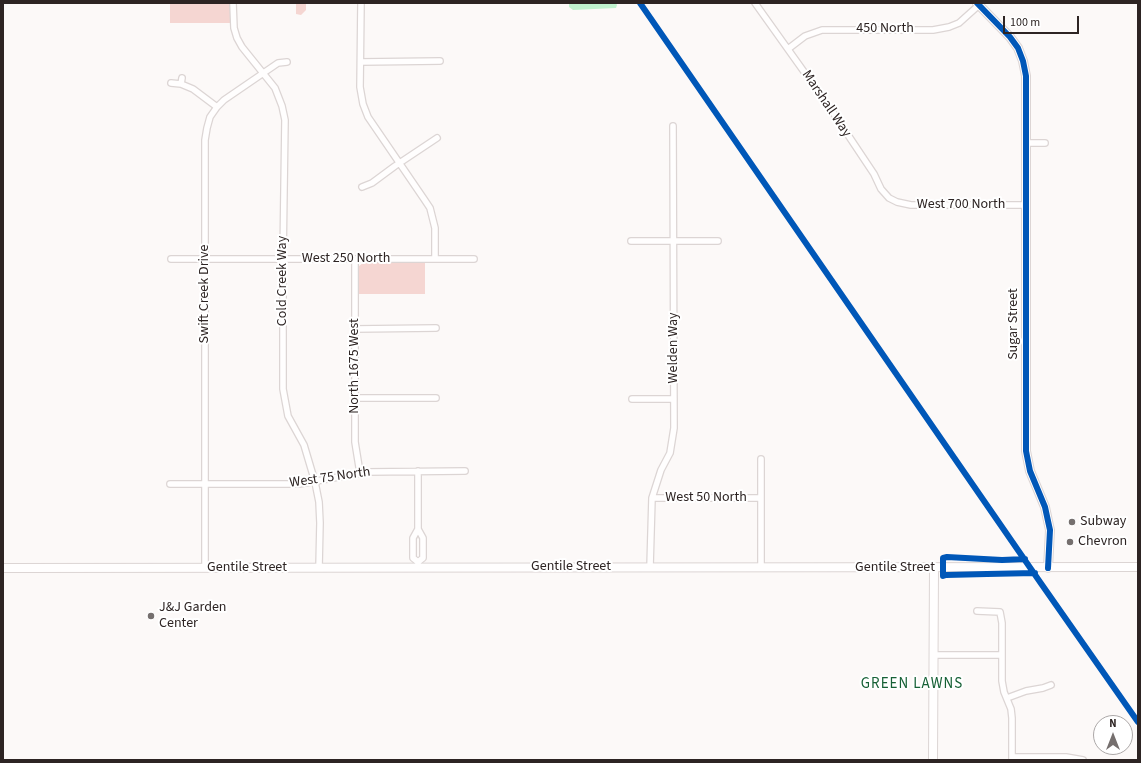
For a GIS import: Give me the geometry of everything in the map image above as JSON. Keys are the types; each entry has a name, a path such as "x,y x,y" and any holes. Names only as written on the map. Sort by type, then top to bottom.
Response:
{"main road":[{"name":"Sugar Street","path":"978,4 1010,37 1018,48 1023,60 1026,76 1026,451 1030,471 1046,508 1050,530 1048,568"},
{"name":"Gentile Street","path":"3,568 205,568 418,565 934,568 1138,567"},
{"path":"933,760 934,568"}],"street":[{"name":"Cold Creek Way","path":"233,3 234,28 237,38 275,88 282,106 284,120 284,396 288,416 304,446 315,482 319,502 320,523 319,567"},
{"path":"361,3 360,87 363,104 368,118 430,208 435,228 436,259"},
{"name":"Marshall Way","path":"755,3 832,111 874,174 881,189 889,198 897,202"},
{"name":"450 North","path":"788,49 805,36 822,30 933,30 949,28 959,23 978,4"},
{"path":"361,62 440,61"},
{"name":"Swift Creek Drive","path":"205,568 205,140 210,118 217,107 224,100 278,63 287,62"},
{"path":"170,83 181,81 217,107"},
{"name":"Welden Way","path":"650,567 652,498 661,470 670,453 674,428 673,126"},
{"path":"362,187 372,183 437,138"},
{"path":"1026,143 1044,143"},
{"name":"West 700 North","path":"897,202 911,205 1026,205"},
{"path":"631,241 718,241"},
{"name":"West 250 North","path":"171,259 474,259"},
{"name":"North 1675 West","path":"355,259 355,442 360,473"},
{"path":"355,329 436,328"},
{"path":"355,398 436,398"},
{"path":"632,399 674,399"},
{"path":"761,459 761,567"},
{"path":"418,471 418,529 423,538 423,558 418,565 413,558 413,538 418,529"},
{"name":"West 75 North","path":"170,484 299,484 367,472 466,471"},
{"name":"West 50 North","path":"652,498 761,498"},
{"path":"977,611 1000,612 1002,623 1002,681 1004,692 1011,709 1012,759 1066,757 1083,760"},
{"path":"933,655 1002,655"},
{"path":"1007,698 1043,688 1051,684"}],"shaded area":[{"path":"170,3 233,3 233,23 170,23"},
{"path":"296,3 306,3 306,10 301,15 296,14"},
{"path":"569,3 616,3 617,5 616,8 573,10 569,7"},
{"path":"363,263 425,263 425,294 358,294 359,266"}],"cycle path":[{"path":"640,3 1138,722"},
{"path":"977,3 1010,37 1018,48 1023,61 1026,76 1026,451 1030,471 1045,507 1050,530 1048,568"},
{"path":"1025,559 1002,560 947,557 943,558 943,576 1035,573"}],"place":[{"name":"Subway","path":"1072,522"},
{"name":"Chevron","path":"1070,542"},
{"name":"J&J Garden Center","path":"151,616"}],"district":[{"name":"GREEN LAWNS","path":"912,685"}]}
